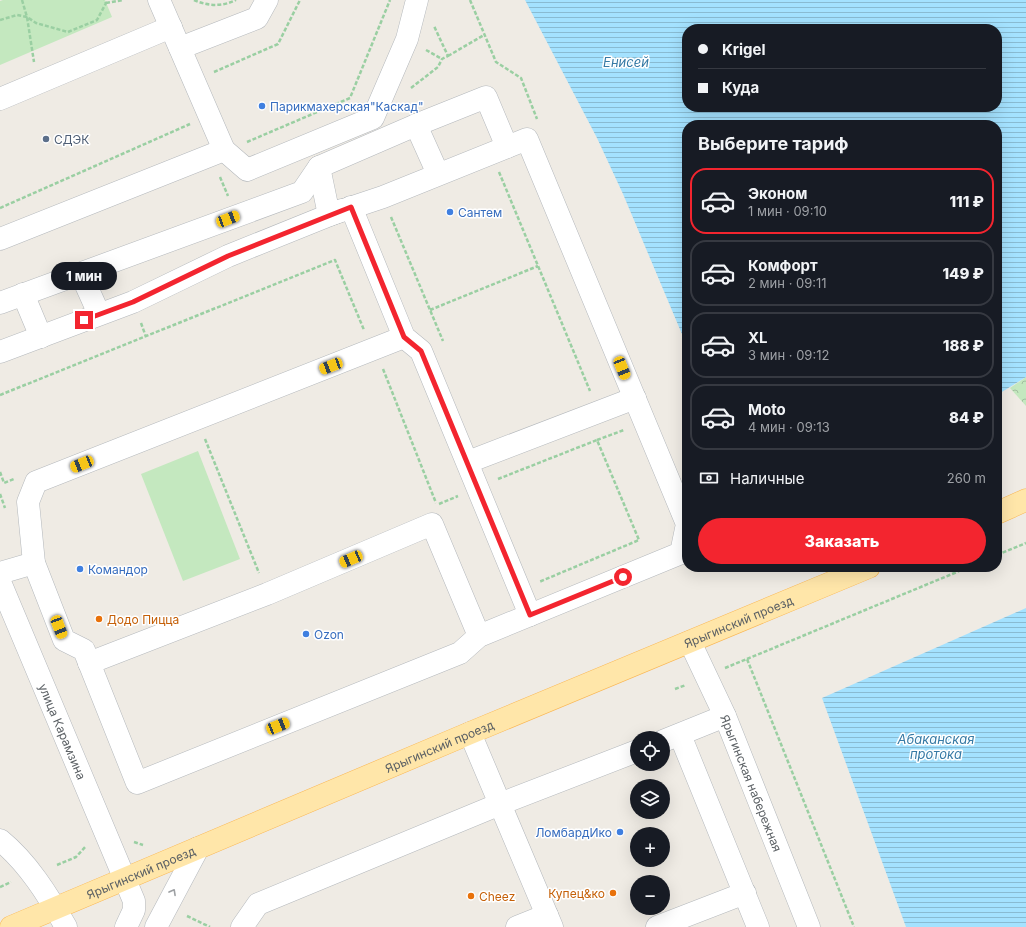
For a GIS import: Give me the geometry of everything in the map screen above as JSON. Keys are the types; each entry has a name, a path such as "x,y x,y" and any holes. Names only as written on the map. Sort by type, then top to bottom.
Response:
{"main road":[{"path":"1002,510 1026,500"},
{"name":"Ярыгинский проезд","path":"11,927 61,918 126,880 198,848 857,572"}],"street":[{"path":"159,0 180,48 247,170 373,118 407,39 417,0"},
{"path":"180,48 257,18 267,0"},
{"path":"0,99 171,27"},
{"path":"0,302 81,274 302,192 320,167 416,125 486,97 500,150"},
{"path":"416,125 438,174"},
{"path":"0,352 133,302 228,256 329,215 383,197 527,139 682,512"},
{"path":"0,239 234,147"},
{"path":"320,167 329,215"},
{"path":"351,207 404,337 421,351 446,415 468,462 530,615"},
{"path":"81,274 99,314"},
{"path":"23,294 41,337"},
{"path":"404,337 36,482 28,502 34,562 64,640 84,650 136,783 460,653 479,636 681,553 682,548"},
{"path":"468,462 635,398"},
{"path":"89,663 267,594 432,524 479,636"},
{"path":"0,573 34,562"},
{"name":"улица Карамзина","path":"0,582 134,901 134,910 126,927"},
{"name":"Ярыгинская набережная","path":"690,642 725,716 809,927"},
{"path":"725,716 672,738 745,893 758,927"},
{"path":"470,733 550,921 517,927"},
{"path":"242,927 258,904 500,804 630,754"},
{"path":"0,840 19,858 61,918"},
{"path":"156,927 198,848"},
{"path":"666,925 745,893"}],"path":[{"path":"22,0 28,17 38,83"},
{"path":"0,20 17,15 28,17 36,23 68,32 98,20 105,2 123,0"},
{"path":"194,0 204,4 219,5 236,0"},
{"path":"210,74 278,44 300,0"},
{"path":"234,147 350,98 390,0"},
{"path":"470,0 496,62 521,78"},
{"path":"448,56 484,35"},
{"path":"0,208 194,122"},
{"path":"500,150 538,266 600,412"},
{"path":"0,395 335,260"},
{"path":"430,310 538,266"},
{"path":"382,368 437,505 430,508"},
{"path":"204,438 261,578"},
{"path":"499,478 597,440 639,540 540,581"},
{"path":"1002,553 1026,543"},
{"path":"675,689 957,572"},
{"path":"747,659 854,927"},
{"path":"57,865 76,857 89,842"},
{"path":"0,886 17,880"},
{"path":"184,914 210,927"}],"green space":[{"path":"105,0 112,17 0,65 0,1"},
{"path":"1026,377 1026,406 1010,388"},
{"path":"198,451 240,559 183,581 141,474"}],"water":[{"name":"Енисей","path":"525,0 1026,0 1026,377 1002,392 1002,120 682,120 682,334 623,194 597,138"},
{"name":"Абаканская протока","path":"1026,608 1026,927 906,927 822,698"}],"place":[{"name":"Парикмахерская\"Каскад\"","path":"262,106"},
{"name":"СДЭК","path":"46,139"},
{"name":"Сантем","path":"450,212"},
{"name":"Командор","path":"80,569"},
{"name":"Додо Пицца","path":"99,619"},
{"name":"Ozon","path":"306,634"},
{"name":"ЛомбардИко","path":"620,832"},
{"name":"Купец&ко","path":"613,893"},
{"name":"Cheez","path":"471,896"}],"route":[{"path":"84,320 133,302 228,256 351,207 404,337 421,351 446,415 468,462 530,615 623,577"}]}
